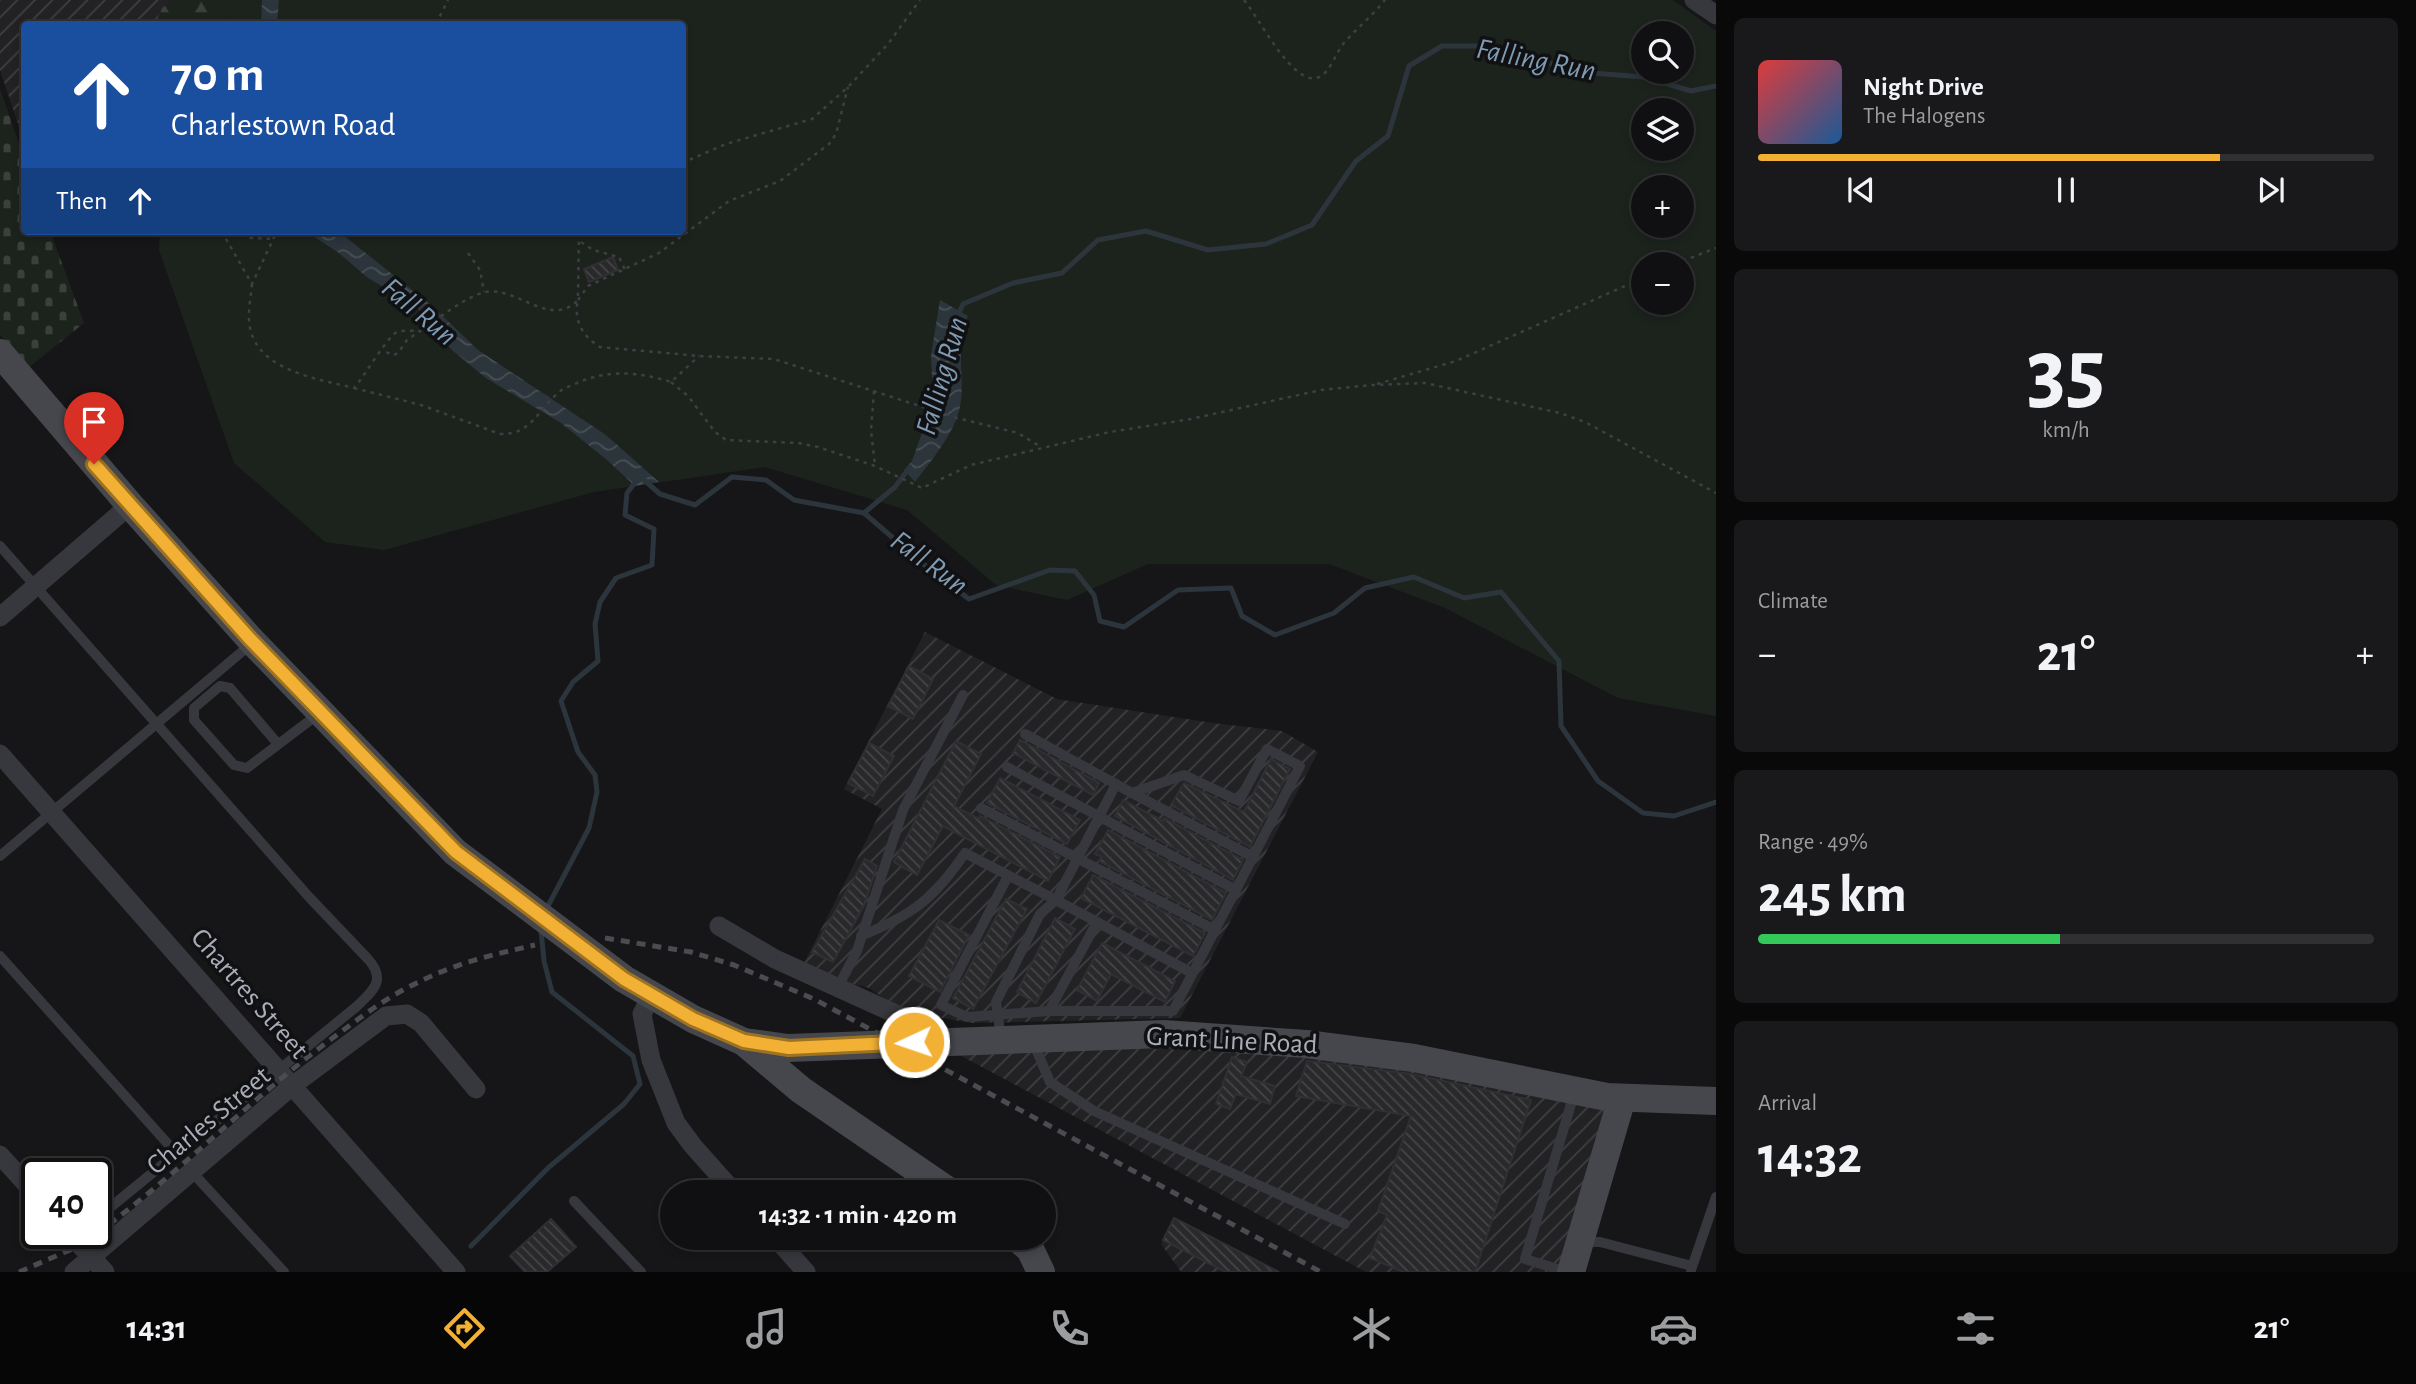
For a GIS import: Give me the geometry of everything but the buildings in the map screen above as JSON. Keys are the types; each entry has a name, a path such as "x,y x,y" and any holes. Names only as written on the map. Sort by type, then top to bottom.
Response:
{"street":[{"path":"1694,0 1716,15"},
{"path":"0,353 130,505 254,642 456,852 624,979 714,1030 744,1041 801,1090 932,1180"},
{"path":"0,617 130,505"},
{"name":"Chartres Street","path":"0,754 456,1272"},
{"path":"719,926 775,959 909,1020 914,1042"},
{"path":"651,996 642,1014 651,1060 676,1123 723,1180"},
{"name":"Charles Street","path":"74,1272 98,1265 192,1172 292,1086 386,1016 407,1014 431,1032 476,1089"},
{"name":"Grant Line Road","path":"744,1041 789,1048 914,1042 1000,1026 1032,1039 1164,1034 1306,1044 1414,1058 1622,1098 1716,1101"},
{"path":"1569,1272 1622,1098"},
{"path":"0,1155 21,1178"},
{"path":"85,1249 98,1265"},
{"path":"787,1250 806,1272"},
{"path":"1030,1250 1041,1272"}],"lane":[{"path":"0,546 309,897 377,969 378,978 366,997 112,1206"},
{"path":"0,856 254,642"},
{"path":"278,744 230,688 219,686 194,708 194,720 234,765 247,768 320,712"},
{"path":"838,987 857,951 902,810 963,695"},
{"path":"1025,734 1253,857"},
{"path":"1008,876 941,1006 1000,1026 1049,1011 1173,1011 1300,766 1267,749 1240,801 1184,775 1132,793"},
{"path":"1007,767 1236,890"},
{"path":"1000,1026 996,1002 1040,914 1056,900 1116,784"},
{"path":"981,808 1215,930"},
{"path":"862,936 897,922 918,906 946,881 965,853 1192,973"},
{"path":"1049,1011 1097,922"},
{"path":"0,956 176,1153"},
{"path":"1032,1039 1050,1082 1094,1111 1345,1224"},
{"path":"1569,1272 1525,1259 1575,1090"},
{"path":"192,1172 284,1272"},
{"path":"1579,1242 1600,1241 1691,1269 1716,1197"},
{"path":"574,1201 642,1272"}],"path":[{"path":"438,21 448,0"},
{"path":"686,161 726,144 812,119 848,87 888,44 920,0"},
{"path":"1244,0 1287,62 1305,77 1312,79 1320,77 1326,71 1346,41 1385,0"},
{"path":"686,233 729,201 780,181 829,144 836,134 848,87"},
{"path":"225,235 252,284"},
{"path":"244,235 273,239"},
{"path":"275,235 252,284 249,327 257,346 272,361 293,370 421,405 499,434 513,435 523,430 559,391 584,380 628,372 671,383 688,396 715,432 726,440 799,443 837,452 922,488 963,468 1110,432 1191,419 1321,390 1425,383 1560,413 1585,422 1716,493"},
{"path":"579,235 576,313 589,341 600,348 774,359 957,418 1018,433 1041,447"},
{"path":"384,347 386,352 394,355 398,353 407,340 484,292 501,293 563,310 571,307 588,286 659,253 683,235"},
{"path":"580,240 593,250 619,257 625,270"},
{"path":"1694,257 1716,248"},
{"path":"468,253 480,270 484,292"},
{"path":"1372,385 1456,361 1631,283"},
{"path":"354,388 393,335 399,331 420,331"},
{"path":"671,383 699,356"},
{"path":"874,391 871,430 875,466"}],"shaded area":[{"path":"0,0 173,0 162,8 157,21 21,21 21,133 0,70"},
{"path":"925,632 1057,699 1282,731 1318,752 1180,1018 971,1023 929,1013 923,1020 916,1020 869,988 828,978 802,967 882,809 844,789"},
{"path":"948,1049 1301,1049 1610,1109 1560,1272 1366,1272"},
{"path":"1174,1218 1279,1272 1181,1272 1161,1244"}],"green space":[{"path":"173,0 236,0 226,21 157,21 162,8"},
{"path":"236,0 1673,0 1716,31 1716,716 1618,698 1445,608 1329,564 1148,564 1067,600 996,585 907,510 765,467 594,492 384,550 325,542 234,463 159,250 160,235 686,235 686,21 226,21"},
{"path":"0,89 21,149 21,235 51,235 84,323 28,368 0,335"}],"water":[{"path":"262,0 279,0 277,21 261,21"},
{"path":"311,235 343,235 431,305 478,350 606,435 659,482 635,486 561,423 486,378 452,350 420,311 368,278 339,253"},
{"path":"940,300 968,316 961,350 960,407 947,437 915,482 904,470 912,461 933,402 931,355"}],"waterway":[{"name":"Falling Run","path":"957,317 963,304 1013,283 1062,273 1098,240 1146,231 1208,250 1266,244 1312,225 1356,161 1388,136 1409,66 1442,46 1493,46 1579,72 1644,77 1691,91 1716,86"},
{"name":"Falling Run","path":"864,513 895,487 910,467"},
{"name":"Fall Run","path":"644,480 660,494 695,505 732,477 766,480 794,500 864,513 969,599 1050,570 1075,571 1094,595 1100,621 1124,627 1178,590 1231,588 1242,616 1275,635 1334,613 1365,588 1414,577 1464,598 1501,592 1559,661 1561,726 1598,781 1643,813 1674,816 1716,802"},
{"path":"548,906 589,828 597,792 595,775 578,752 561,701 573,682 598,661 595,624 600,602 616,578 652,565 654,529 625,515 627,493 638,479"},
{"path":"471,1246 548,1168 624,1104 640,1084 633,1056 552,992 544,961 541,930"}],"railway":[{"path":"605,938 691,952 734,965 814,999 1321,1272"},
{"path":"112,1222 303,1060 375,1007 447,969 535,945"},
{"path":"19,1272 72,1249"}],"route":[{"path":"94,464 250,639 456,852 624,979 693,1019 744,1041 789,1048 914,1042"}]}
